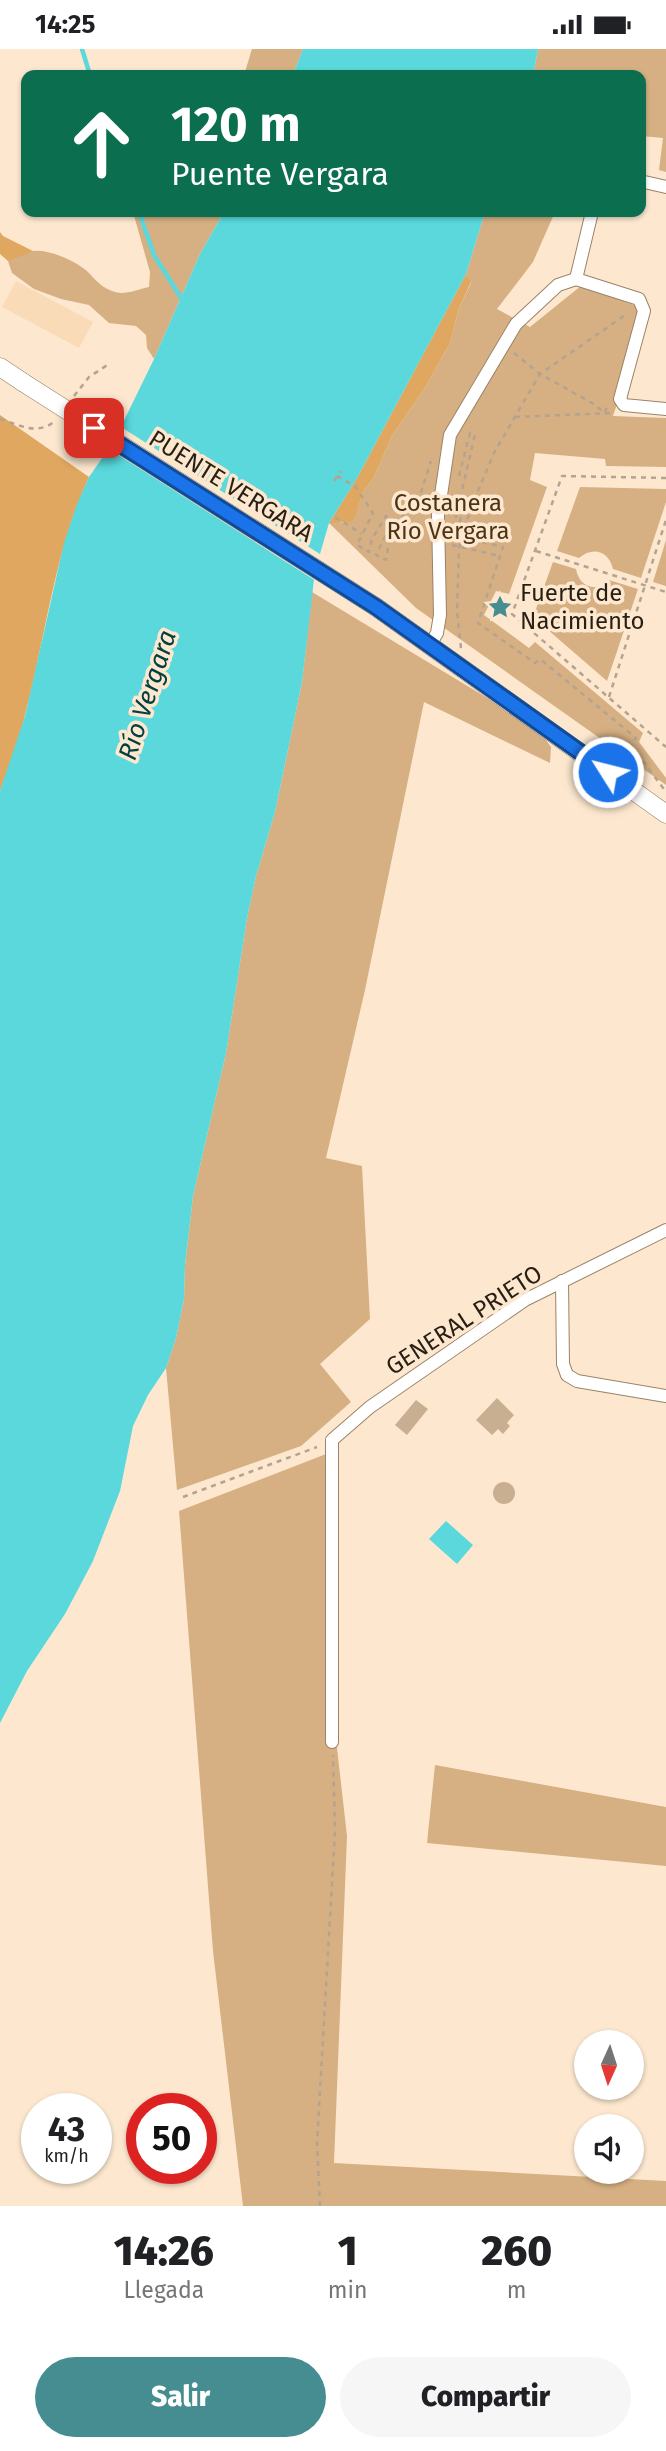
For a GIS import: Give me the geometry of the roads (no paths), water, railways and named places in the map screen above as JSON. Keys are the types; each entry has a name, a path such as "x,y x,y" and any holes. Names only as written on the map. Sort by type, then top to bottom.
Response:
{"main road":[{"name":"PUENTE VERGARA","path":"0,367 376,607 666,814"}],"street":[{"path":"646,182 666,187"},
{"path":"576,279 591,217"},
{"path":"430,645 437,633 440,615 438,532 450,435 516,324 558,285 576,279 639,299 643,311 619,407 624,405 666,409"},
{"name":"GENERAL PRIETO","path":"332,1742 332,1440 370,1407 525,1300 666,1230"},
{"path":"562,1281 563,1364 567,1374 577,1381 666,1396"}],"water":[{"path":"303,49 538,49 534,70 295,70"},
{"name":"Río Vergara","path":"221,217 483,217 466,274 357,478 329,523 315,571 302,682 275,812 247,918 226,1053 193,1196 184,1299 176,1338 166,1368 148,1395 133,1426 120,1491 93,1561 65,1614 27,1671 0,1723 0,791 25,716 64,543 77,504 89,477 114,441 200,254"},
{"path":"446,1521 473,1545 457,1564 429,1539"}],"waterway":[{"path":"82,49 88,70"},
{"path":"141,217 154,255 183,301"}],"place":[{"name":"Fuerte de Nacimiento","path":"500,607"}],"park label":[{"name":"Costanera Río Vergara","path":"448,517"}]}
